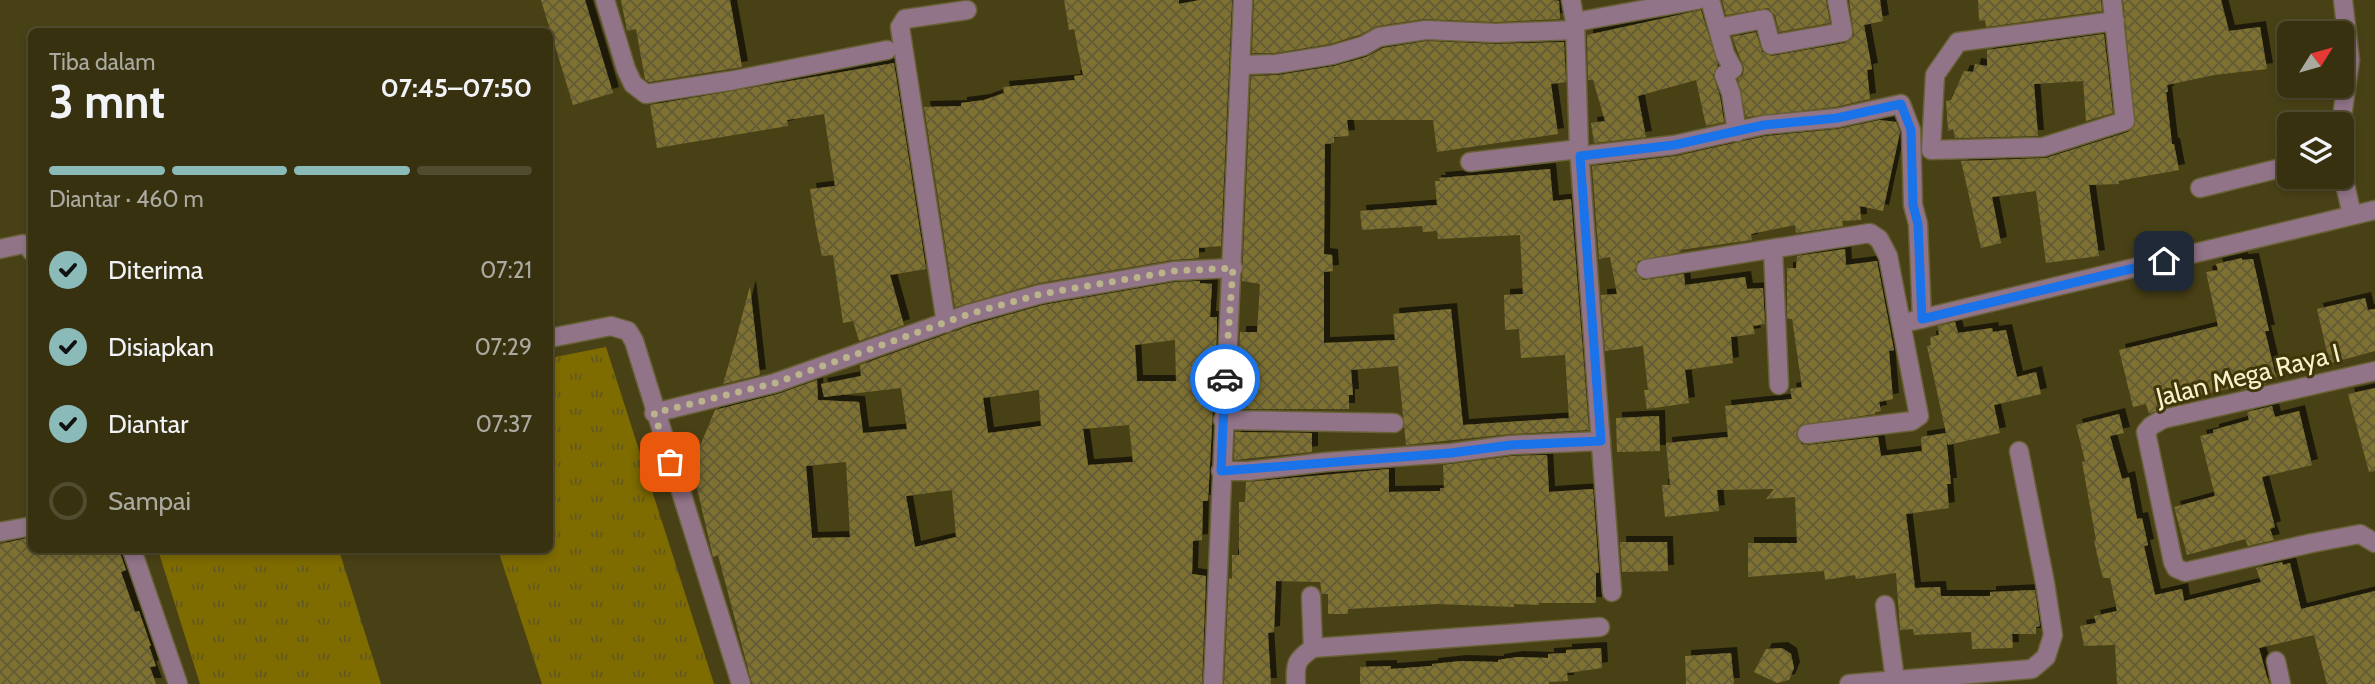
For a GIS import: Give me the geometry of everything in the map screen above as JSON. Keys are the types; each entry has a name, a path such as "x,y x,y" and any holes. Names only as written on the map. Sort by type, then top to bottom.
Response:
{"street":[{"path":"606,0 626,69 633,84 646,94 735,80 887,50"},
{"path":"1213,684 1243,0"},
{"path":"1571,0 1575,26 1580,153 1612,592"},
{"path":"1240,65 1276,64 1332,55 1363,46 1379,37 1426,30 1496,33 1575,26 1697,0"},
{"path":"1710,0 1725,54 1732,69 1724,75 1731,93 1737,132"},
{"path":"1718,28 1764,19 1771,46 1843,32 1837,0"},
{"path":"2112,0 2115,21 2125,121 2043,147 1931,150 1935,75 1958,42 2115,21"},
{"path":"2343,0 2350,60 2344,112"},
{"path":"946,323 900,27 905,19 967,10"},
{"path":"1470,162 1674,145 1764,125 1837,118 1901,104 1911,130 1913,205 1918,224 1922,319"},
{"path":"2200,187 2277,169"},
{"path":"2346,189 2352,215"},
{"path":"1902,323 2375,210"},
{"path":"1646,269 1870,233 1879,239 1888,256 1902,323 1919,410 1916,420 1807,434"},
{"path":"0,249 23,244 28,246"},
{"path":"1773,250 1779,385"},
{"path":"654,413 775,383 946,323 1041,294 1174,271 1233,268"},
{"path":"553,337 611,326 628,331 634,341 654,413 741,684"},
{"name":"Jalan Mega Raya I","path":"2375,371 2163,419 2146,432 2172,562 2176,568 2185,572 2360,534 2375,543"},
{"path":"1223,420 1394,423"},
{"path":"1221,471 1451,453 1511,445 1601,441"},
{"path":"1849,684 2032,669 2046,657 2053,635 2019,451"},
{"path":"0,532 28,527"},
{"path":"133,553 178,684"},
{"path":"1311,596 1313,648"},
{"path":"1885,605 1895,680"},
{"path":"1296,684 1295,665 1313,648 1600,627"},
{"path":"2276,661 2281,684"}],"green space":[{"path":"606,347 714,684 542,684 499,553 553,553 553,357"},
{"path":"159,553 340,553 381,684 200,684"}],"building":[{"path":"541,0 585,0 613,93 573,105 553,39 553,28 550,28"},
{"path":"621,0 730,0 742,67 649,82 645,79 636,29 627,31"},
{"path":"1064,0 1179,0 1179,4 1200,0 1232,0 1221,246 1199,248 1199,258 1172,260 1039,283 955,307 924,107 961,106 961,103 984,100 1004,93 1003,87 1075,80 1074,76 1083,75 1074,29 1069,30"},
{"path":"1254,0 1553,0 1559,1 1560,19 1496,22 1424,19 1377,26 1330,44 1275,53 1252,53"},
{"path":"1722,0 1826,0 1830,23 1779,32 1775,15 1768,8 1726,15"},
{"path":"1849,0 1880,0 1883,21 1864,25 1872,69 1867,70 1870,99 1835,107 1746,117 1738,79 1743,75 1744,68 1732,37 1756,32 1762,52 1772,56 1845,43 1854,35"},
{"path":"1978,0 2101,0 2102,11 1986,27 1985,20 1979,21"},
{"path":"2123,0 2221,0 2229,31 2260,27 2267,69 2214,75 2167,85 2172,144 2179,170 2118,181 2119,184 2089,185 2099,256 2046,263 2036,191 1992,197 2001,243 1981,248 1961,161 2046,158 2128,132 2135,125"},
{"path":"1701,10 1718,65 1713,75 1724,122 1706,126 1696,80 1638,96 1646,137 1594,143 1591,123 1605,121 1593,80 1588,80 1587,35"},
{"path":"2104,34 2113,113 2086,121 2083,81 2034,84 2038,136 1955,138 1953,129 1948,131 1946,101 1951,100 1964,71 1973,72 1975,64 1987,66 1987,50"},
{"path":"1427,41 1496,44 1564,42 1566,82 1551,84 1558,134 1437,152 1433,120 1347,120 1349,136 1334,137 1334,143 1325,144 1324,254 1332,255 1333,271 1324,272 1324,343 1395,340 1393,314 1451,309 1463,425 1569,418 1565,355 1521,358 1519,329 1505,330 1504,295 1523,294 1520,235 1438,239 1437,231 1423,232 1422,226 1362,230 1360,211 1437,205 1435,181 1440,181 1439,178 1550,169 1553,201 1571,199 1589,430 1510,434 1406,445 1398,366 1351,370 1353,395 1349,395 1349,409 1236,409 1240,332 1257,332 1260,284 1242,281 1251,76 1278,75 1334,66 1366,57 1383,48"},
{"path":"894,63 926,269 890,275 904,325 859,341 853,321 843,323 833,255 822,256 816,228 810,189 835,186 824,114 787,120 788,126 657,148 650,105"},
{"path":"1880,120 1896,122 1900,132 1883,211 1860,206 1861,220 1842,221 1843,226 1796,233 1795,225 1751,234 1752,240 1680,250 1681,252 1638,261 1635,271 1643,280 1684,274 1685,285 1745,277 1747,289 1763,288 1765,324 1753,326 1755,334 1731,337 1733,363 1685,370 1689,403 1647,409 1644,390 1648,390 1643,346 1605,351 1601,295 1617,294 1610,257 1599,259 1592,166 1676,156 1766,136 1838,129"},
{"path":"1845,249 1846,265 1877,261 1894,350 1889,351 1893,399 1879,402 1881,411 1875,414 1801,425 1796,435 1802,444 1878,437 1881,456 1922,451 1921,437 1946,433 1927,346 1931,345 1930,337 1939,335 1938,326 1955,322 1958,333 1992,328 1993,332 2006,330 2017,377 2036,372 2041,394 1994,405 2000,433 1948,445 1946,436 1951,484 1947,484 1949,508 1906,514 1915,588 1940,587 1941,596 1990,596 1990,592 2035,590 2040,626 2036,627 2036,634 2012,634 2013,648 1972,649 1971,632 1914,635 1913,629 1900,630 1896,573 1825,580 1824,571 1748,577 1748,543 1797,543 1795,497 1766,499 1774,489 1717,490 1719,511 1665,517 1662,485 1670,485 1666,443 1728,437 1725,406 1792,399 1790,389 1802,387 1792,319 1787,319 1787,268 1796,268 1797,256"},
{"path":"2242,258 2253,259 2276,377 2265,379 2266,384 2241,390 2240,386 2198,396 2197,392 2162,400 2164,407 2149,414 2146,404 2133,407 2119,350 2218,326 2206,272 2218,270 2216,264"},
{"path":"1200,281 1212,284 1210,317 1217,317 1208,501 1203,501 1202,540 1193,541 1192,574 1206,576 1202,684 752,684 718,555 713,557 697,488 692,489 688,475 715,410 778,394 817,380 818,400 859,402 863,433 907,429 901,388 824,397 821,384 861,376 860,365 972,325 1043,305 1175,282","holes":["1175,340 1176,381 1137,381 1135,345","1039,390 1041,426 988,433 983,398","1129,425 1133,462 1088,465 1083,429","846,462 850,537 812,538 806,466","952,490 956,537 915,547 906,496"]},
{"path":"750,286 760,375 723,384 736,339"},
{"path":"2365,298 2368,310 2375,309 2375,351 2331,363 2317,309"},
{"path":"2375,388 2375,471 2369,472 2348,394"},
{"path":"2272,406 2275,417 2299,411 2312,465 2262,477 2275,527 2270,529 2274,540 2248,546 2245,539 2187,555 2174,507 2215,496 2200,436 2249,420 2247,412"},
{"path":"2119,414 2124,433 2110,436 2122,479 2129,477 2137,519 2142,518 2148,545 2144,546 2155,595 2182,589 2184,601 2261,582 2256,568 2282,562 2283,565 2290,563 2301,609 2375,591 2375,684 2327,684 2314,635 2259,648 2269,684 2117,684 2115,645 2084,646 2080,626 2096,623 2094,616 2117,611 2110,578 2103,578 2098,559 2082,462 2085,461 2076,425"},
{"path":"1659,416 1660,451 1617,452 1616,418"},
{"path":"1235,432 1312,433 1312,452 1234,460"},
{"path":"1547,455 1549,492 1593,489 1599,573 1596,573 1596,603 1514,604 1514,607 1437,604 1348,609 1348,614 1328,614 1328,594 1322,594 1320,582 1276,581 1274,632 1268,633 1271,684 1224,684 1229,578 1232,579 1232,555 1239,555 1239,502 1245,502 1246,482 1389,469 1389,492 1440,491 1440,488 1444,488 1443,465 1512,456"},
{"path":"28,538 28,553 120,553 126,570 121,572 151,646 156,666 150,667 156,684 0,684 0,544"},
{"path":"1620,542 1667,542 1668,571 1622,572"},
{"path":"1601,648 1602,668 1567,673 1568,681 1549,684 1360,684 1360,667 1391,666 1391,669 1461,661 1498,662 1517,657 1548,658 1548,654 1566,653 1566,650"},
{"path":"1782,648 1791,654 1794,668 1789,680 1777,683 1754,672 1766,649"},
{"path":"1731,653 1734,684 1686,684 1685,656"}],"way so far":[{"path":"670,462 654,413 775,383 969,314 1041,294 1174,271 1233,268 1225,379"}],"route":[{"path":"1225,379 1221,471 1248,471 1451,453 1511,445 1601,441 1580,156 1674,145 1764,125 1837,118 1901,104 1911,130 1913,205 1918,224 1922,319 2164,261"}]}
